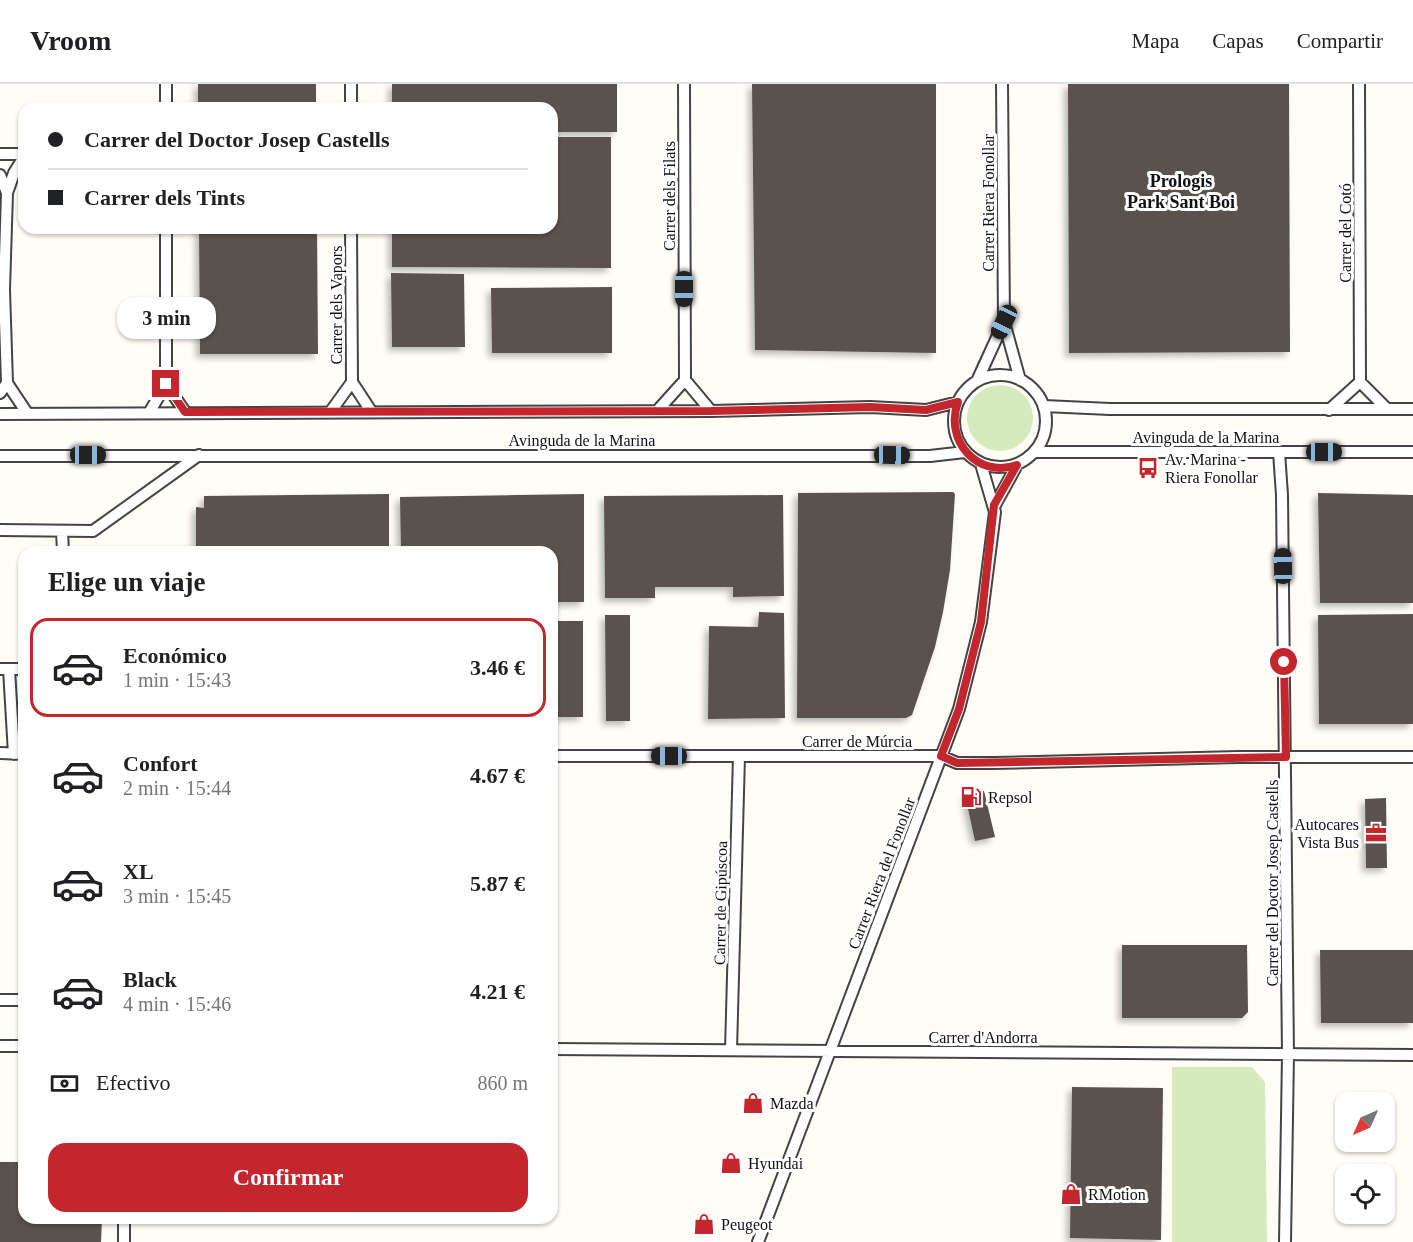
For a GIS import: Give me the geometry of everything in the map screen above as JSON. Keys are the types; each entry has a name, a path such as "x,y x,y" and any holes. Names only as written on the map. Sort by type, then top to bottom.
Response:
{"street":[{"path":"166,84 166,102"},
{"path":"351,84 351,102"},
{"name":"Carrer dels Filats","path":"684,84 685,380"},
{"name":"Carrer Riera Fonollar","path":"1002,84 1004,322 1020,380"},
{"name":"Carrer del Cotó","path":"1359,84 1360,382"},
{"path":"0,154 18,156"},
{"path":"18,166 7,193 4,290 7,383 27,413"},
{"path":"0,175 7,193"},
{"path":"149,413 166,384 166,234"},
{"name":"Carrer dels Vapors","path":"351,234 352,382 372,411"},
{"name":"Carrer Riera Fonollar","path":"976,381 1004,322"},
{"path":"994,505 1017,465 1035,452 1046,430 1044,406 1032,388 1020,380 998,375 976,381 958,402 954,428 965,452 981,464 999,468 1017,465"},
{"path":"657,411 685,380 711,411"},
{"name":"Carrer dels Vapors","path":"331,411 352,382"},
{"path":"1329,410 1360,382 1387,409"},
{"path":"0,393 7,383"},
{"path":"166,384 185,412"},
{"name":"Avinguda de la Marina","path":"0,414 711,411 870,407 926,410 958,402"},
{"name":"Avinguda de la Marina","path":"1044,406 1110,410 1413,409"},
{"name":"Avinguda de la Marina","path":"0,456 930,456 965,452"},
{"name":"Avinguda de la Marina","path":"1035,452 1413,452"},
{"name":"Carrer del Doctor Josep Castells","path":"1279,452 1282,495 1286,757 1288,1055 1285,1242"},
{"path":"0,530 93,531 199,455"},
{"path":"981,464 994,505"},
{"name":"Carrer Riera del Fonollar","path":"758,1242 959,709 981,622 994,505"},
{"path":"62,531 63,546"},
{"path":"4,669 18,748"},
{"path":"0,753 18,754"},
{"name":"Carrer de Múrcia","path":"558,756 941,756 957,763 994,764 1286,757 1413,757"},
{"name":"Carrer de Gipúscoa","path":"731,1050 740,756"},
{"path":"0,1000 18,1000"},
{"path":"0,1046 18,1046"},
{"name":"Carrer d'Andorra","path":"558,1049 1413,1054"},
{"path":"124,1224 124,1242"}],"green space":[{"path":"1000,385 1013,387 1023,395 1031,405 1033,418 1031,431 1023,441 1013,449 1000,451 987,449 977,441 969,431 967,418 969,405 977,395 987,387"},
{"path":"1172,1067 1252,1067 1265,1082 1267,1242 1172,1242"}],"building":[{"path":"198,84 316,84 316,102 198,102"},
{"path":"392,84 617,84 617,132 558,132 558,102 392,102"},
{"path":"752,84 936,84 936,353 755,350"},
{"path":"1068,84 1289,84 1290,352 1069,353"},
{"path":"558,137 611,137 611,268 392,267 392,234 558,234"},
{"path":"199,234 317,234 318,354 200,354"},
{"path":"391,273 464,274 465,347 392,347"},
{"path":"612,287 612,353 492,353 491,288"},
{"path":"953,492 955,494 950,570 943,612 935,647 912,715 906,718 797,718 798,493"},
{"path":"1318,493 1413,495 1413,603 1320,603"},
{"path":"389,494 389,546 196,546 196,507 204,508 204,496"},
{"path":"584,494 584,602 558,602 558,546 401,546 400,497"},
{"path":"783,495 784,596 733,597 733,587 655,587 655,598 605,598 604,496"},
{"path":"759,612 784,613 785,718 708,719 709,626 758,627"},
{"path":"1413,614 1413,724 1319,724 1318,615"},
{"path":"605,615 630,615 630,721 606,721"},
{"path":"558,621 583,621 583,717 558,717"},
{"path":"984,791 995,837 975,841 965,795"},
{"name":"Autocares Vista Bus","path":"1386,798 1387,868 1366,868 1365,799"},
{"path":"1122,945 1247,945 1248,1012 1242,1018 1122,1018"},
{"path":"1320,950 1413,950 1413,1023 1321,1023"},
{"path":"1072,1087 1163,1088 1161,1240 1070,1238"},
{"path":"0,1162 18,1162 18,1224 102,1224 101,1242 0,1242"}],"place":[{"name":"Av. Marina - Riera Fonollar","path":"1148,468"},
{"name":"Repsol","path":"971,797"},
{"name":"Autocares Vista Bus","path":"1376,833"},
{"name":"Mazda","path":"753,1103"},
{"name":"Hyundai","path":"731,1163"},
{"name":"RMotion","path":"1071,1194"},
{"name":"Peugeot","path":"704,1224"}],"district":[{"name":"Prologis Park Sant Boi","path":"1181,191"}],"route":[{"path":"166,384 185,412 711,411 870,407 926,410 958,402 954,428 956,437 965,452 975,461 987,466 1005,468 1017,465 994,505 981,622 959,709 941,756 957,763 1286,757 1284,662"}]}
